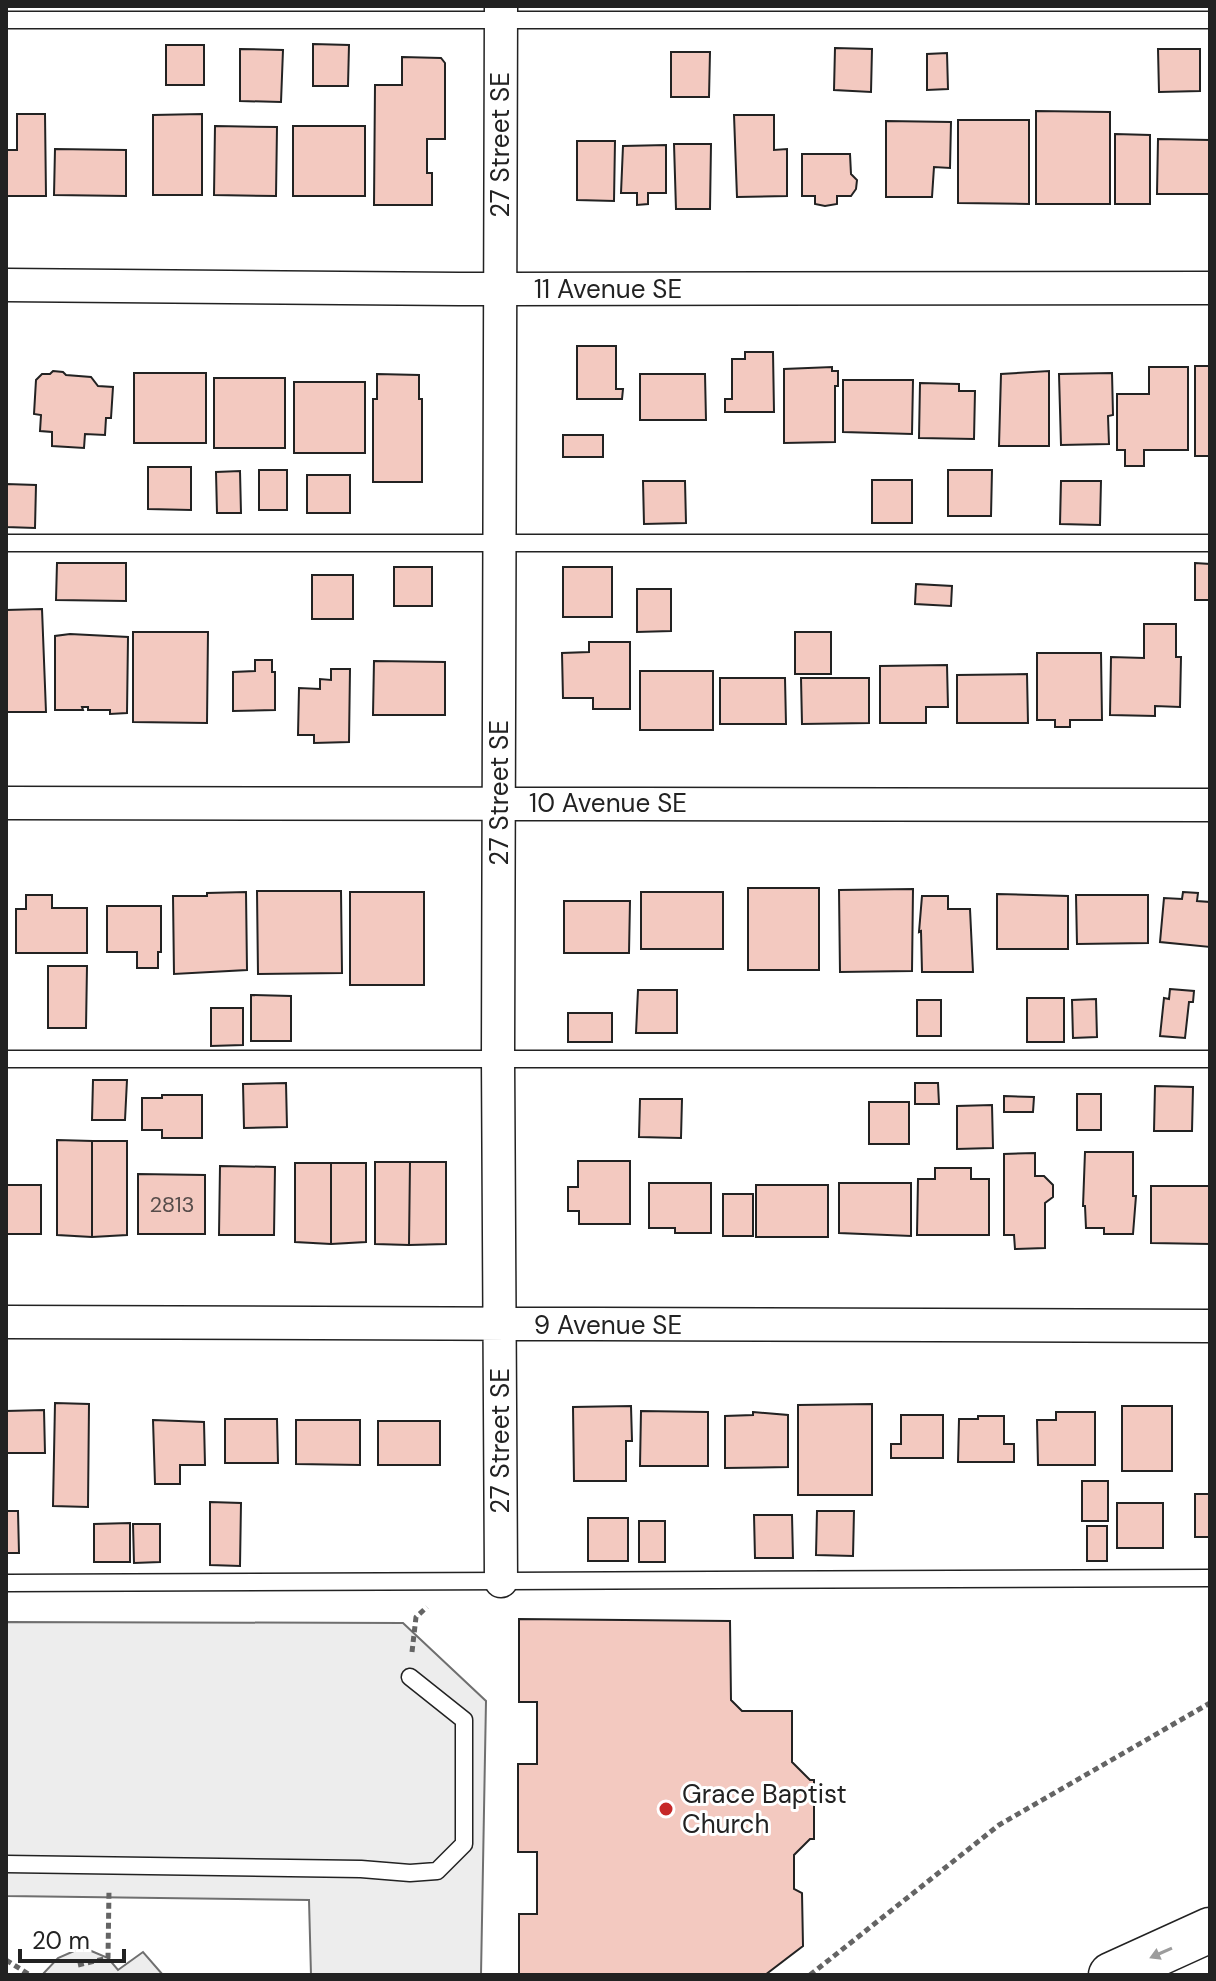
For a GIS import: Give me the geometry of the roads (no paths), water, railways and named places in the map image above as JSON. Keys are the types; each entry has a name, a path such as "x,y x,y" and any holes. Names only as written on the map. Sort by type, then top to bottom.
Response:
{"main road":[{"path":"1111,1975 1210,1930"}],"street":[{"name":"27 Street SE","path":"501,12 498,543 501,1581"},
{"name":"11 Avenue SE","path":"6,285 500,289 1210,288"},
{"name":"10 Avenue SE","path":"6,803 1210,805"},
{"name":"9 Avenue SE","path":"6,1322 1210,1326"}],"lane":[{"path":"6,20 501,12 1210,20"},
{"path":"6,543 1210,543"},
{"path":"6,1059 1210,1059"},
{"path":"6,1583 1210,1578"},
{"path":"6,1864 361,1869 410,1873 437,1871 464,1844 464,1720 410,1677"}],"place":[{"name":"Grace Baptist Church","path":"666,1809"}]}
